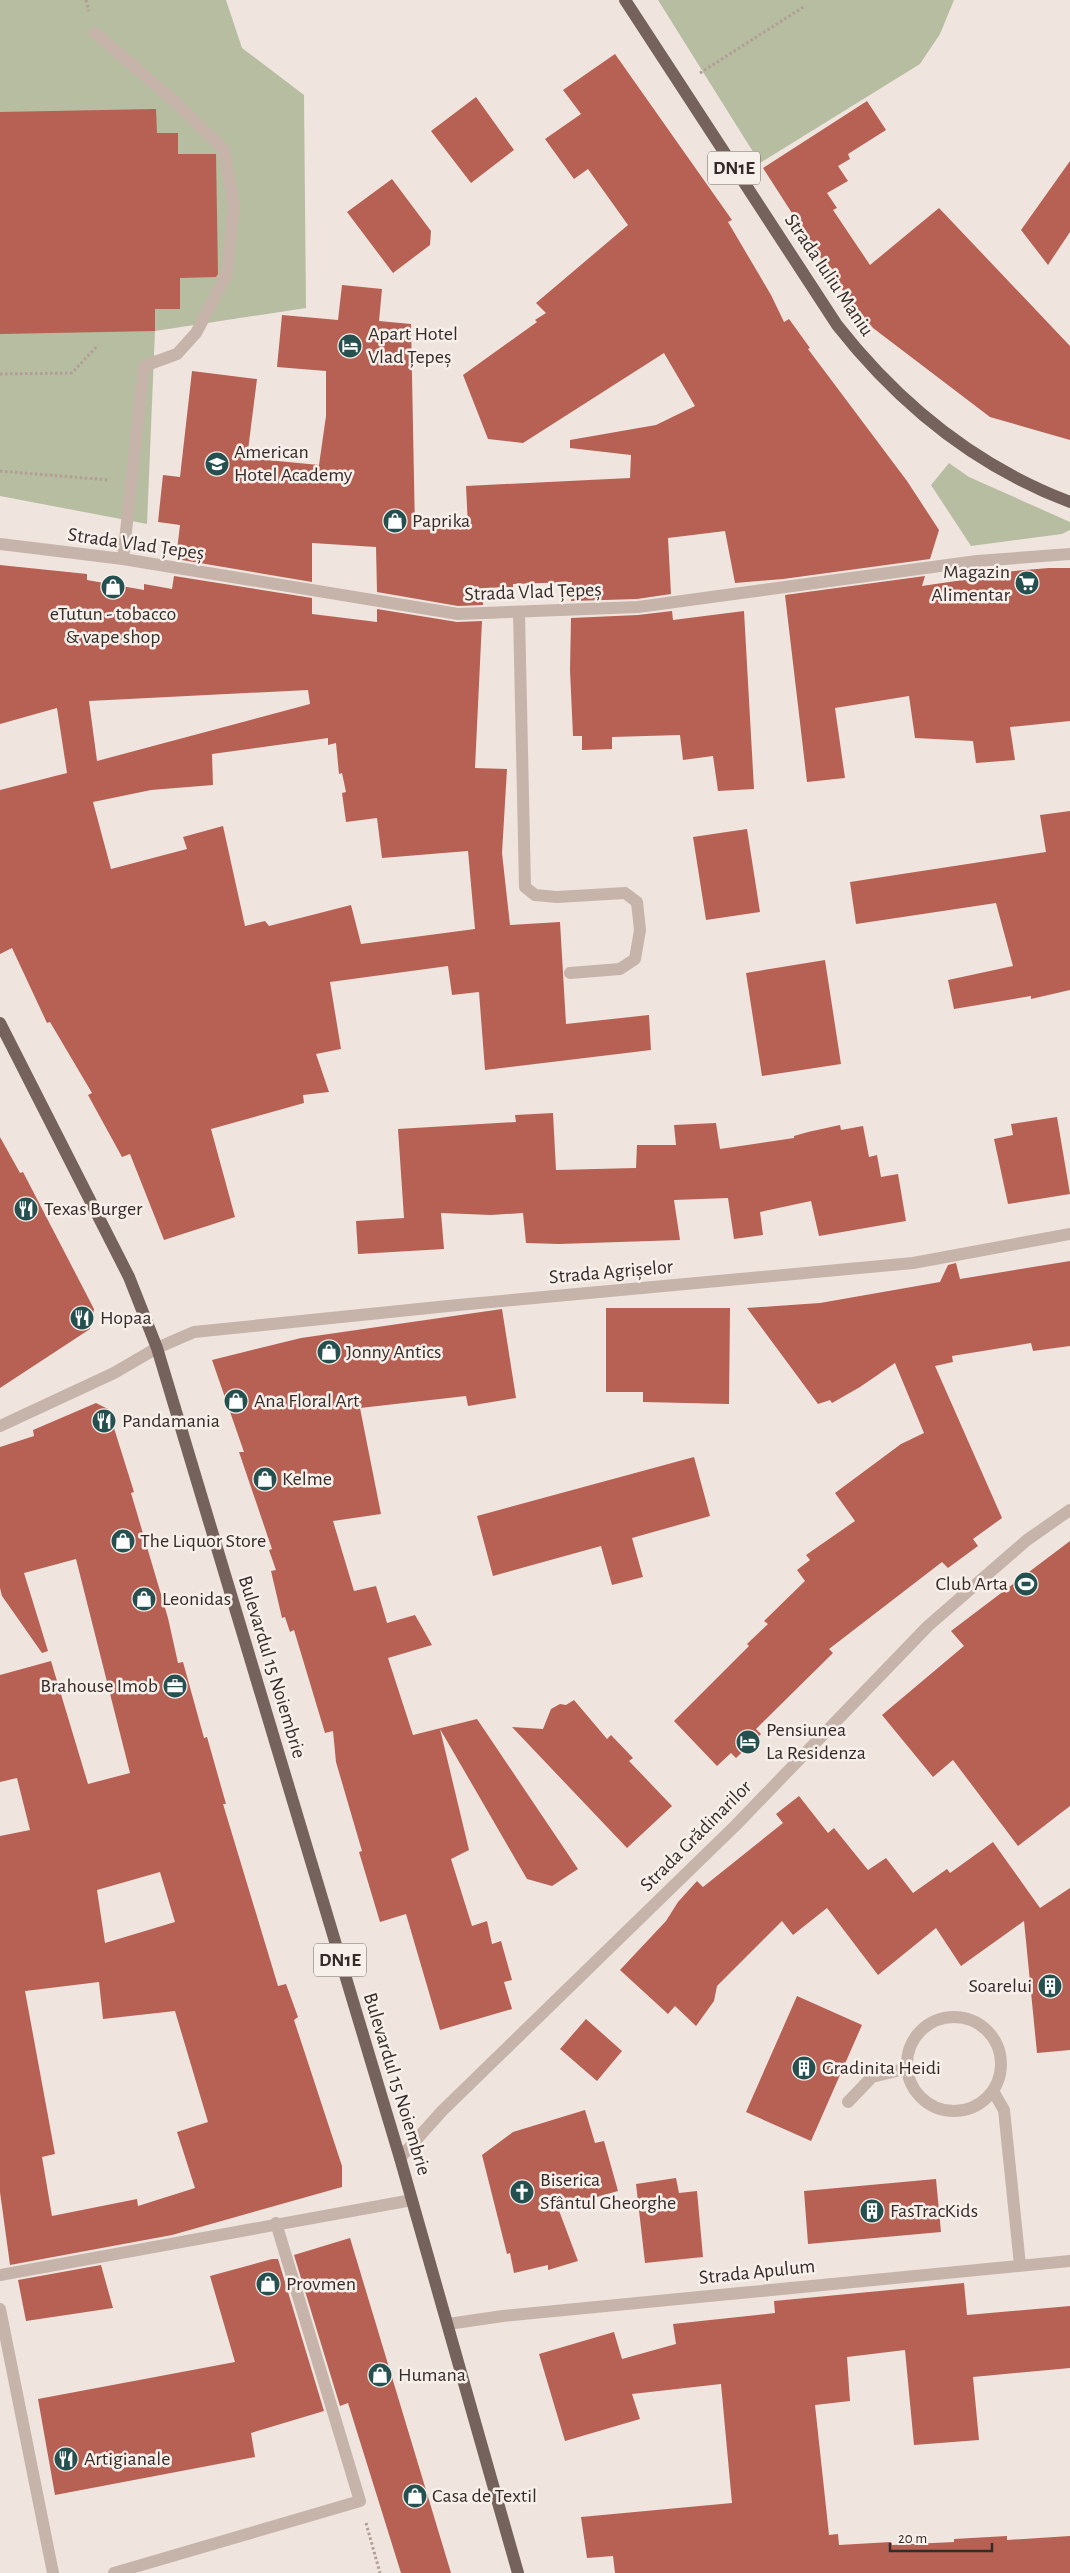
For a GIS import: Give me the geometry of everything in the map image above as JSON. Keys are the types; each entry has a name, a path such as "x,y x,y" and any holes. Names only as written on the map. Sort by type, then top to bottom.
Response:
{"main road":[{"name":"Strada Iuliu Maniu","path":"625,0 836,325 861,356 922,416 952,439 1018,479 1070,502"},
{"name":"Bulevardul 15 Noiembrie","path":"0,1023 129,1277 157,1348 400,2158 518,2573"}],"street":[{"path":"95,33 172,99 224,150 234,205 227,274 196,333 177,354 144,366 124,559"},
{"name":"Strada Vlad Țepeș","path":"0,544 124,559 458,614 638,607 977,561 1070,554"},
{"path":"519,613 525,887 535,895 557,897 625,893 636,902 640,930 635,959 620,969 570,973"},
{"name":"Strada Agrișelor","path":"0,1426 114,1373 157,1348 194,1332 458,1305 913,1263 1070,1234"},
{"name":"Strada Grădinarilor","path":"400,2158 442,2111 736,1825 928,1626 1028,1540 1070,1510"},
{"path":"958,2017 975,2022 988,2031 997,2045 1001,2060 1000,2077 993,2091 983,2102 970,2109 956,2111 942,2110 918,2094 911,2082 908,2068 909,2052 916,2037 928,2026 943,2019 958,2017"},
{"path":"848,2102 872,2076 908,2068"},
{"path":"993,2091 1004,2110 1020,2266"},
{"name":"Bulevardul 15 Noiembrie","path":"0,2275 276,2223 412,2200"},
{"path":"114,2573 360,2500 276,2223"},
{"name":"Strada Apulum","path":"448,2324 503,2316 1070,2260"},
{"path":"0,2309 53,2573"}],"path":[{"path":"697,76 805,6"},
{"path":"0,374 72,373 98,346"},
{"path":"0,471 132,481"},
{"path":"360,2500 380,2573"}],"green space":[{"path":"0,0 226,0 242,48 304,95 306,308 155,331 147,524 0,496"},
{"path":"658,0 954,0 940,34 920,64 760,163"},
{"path":"949,463 969,477 1070,522 1070,530 1062,534 971,546 931,485"}],"building":[{"path":"615,54 732,220 728,222 771,295 784,322 789,319 810,348 808,349 907,481 939,530 930,559 783,579 735,583 725,531 668,538 671,594 637,599 571,601 572,582 513,584 513,587 484,588 483,605 458,606 377,592 376,547 312,543 312,582 176,559 180,525 158,522 163,475 180,477 192,371 257,379 247,458 319,465 326,416 326,371 277,367 282,315 338,320 342,285 382,289 379,321 411,324 415,530 468,527 466,486 630,478 631,455 570,448 570,440 656,425 695,406 664,353 523,443 488,439 463,375 537,322 535,320 546,313 536,303 628,225 588,169 574,179 545,139 581,114 563,90"},
{"path":"476,97 514,150 471,183 431,131"},
{"path":"867,101 886,130 848,154 850,159 838,166 848,181 827,193 837,208 833,210 870,265 939,208 1070,346 1070,440 990,417 873,328 837,283 763,168"},
{"path":"156,109 157,133 178,133 178,154 216,154 218,274 216,277 180,278 180,309 155,309 155,331 0,334 0,112"},
{"path":"1070,161 1070,232 1048,265 1021,230"},
{"path":"392,179 431,231 430,245 393,273 347,212"},
{"path":"0,565 87,574 87,580 144,590 144,584 172,589 174,576 312,598 312,614 377,622 377,609 457,622 482,621 475,768 507,769 502,853 510,925 560,922 566,1024 649,1015 651,1050 485,1070 479,992 452,995 448,966 330,982 341,1049 316,1054 329,1092 303,1095 304,1103 211,1129 235,1217 164,1240 130,1154 122,1157 88,1095 92,1093 50,1022 47,1023 12,948 0,954 0,790 67,773 57,708 0,724","holes":["308,690 310,704 97,761 89,701","328,738 328,745 336,743 339,774 342,773 346,792 342,793 346,822 377,818 382,858 468,851 475,929 361,944 351,905 269,926 265,921 245,926 223,826 183,837 187,849 111,869 93,802 151,790 213,785 212,754"]},
{"path":"1070,568 1070,721 1010,727 1015,760 976,763 973,741 915,738 909,696 835,708 845,778 807,782 785,595 925,576 922,586 990,576 990,573"},
{"path":"672,611 673,620 744,611 754,789 718,791 713,756 683,760 680,735 612,737 612,749 582,750 582,736 573,736 570,670 571,618 638,615"},
{"path":"1070,811 1070,990 1031,999 1031,996 954,1009 948,980 1013,966 996,903 856,924 850,882 1046,852 1040,815"},
{"path":"747,829 760,912 706,920 693,837"},
{"path":"825,960 841,1064 762,1076 746,973"},
{"path":"553,1113 556,1170 636,1168 637,1145 676,1145 674,1125 716,1123 720,1149 794,1138 794,1136 808,1132 840,1125 841,1130 863,1126 869,1157 877,1155 881,1177 898,1174 906,1221 819,1236 811,1201 760,1212 763,1235 734,1239 728,1198 674,1200 680,1240 559,1244 526,1243 523,1213 491,1215 441,1213 444,1249 358,1254 356,1221 404,1218 398,1129 516,1122 515,1115"},
{"path":"1057,1117 1070,1194 1008,1204 994,1139 1013,1135 1011,1124"},
{"path":"0,1137 20,1173 23,1172 94,1309 90,1329 0,1388"},
{"path":"1070,1261 1070,1346 1033,1351 1031,1343 952,1356 953,1362 935,1366 1002,1518 973,1539 978,1546 948,1568 942,1562 829,1649 833,1653 756,1729 761,1734 736,1758 731,1753 717,1766 674,1721 749,1646 747,1644 768,1624 764,1621 805,1581 797,1570 810,1560 806,1555 855,1521 835,1493 901,1444 924,1433 895,1363 860,1387 832,1403 830,1400 818,1404 747,1308 820,1303 940,1282 948,1265 956,1263 960,1279"},
{"path":"606,1308 730,1308 729,1404 643,1402 643,1392 606,1392"},
{"path":"502,1309 516,1398 468,1406 466,1396 360,1408 381,1514 333,1521 354,1591 376,1586 387,1623 415,1615 432,1645 388,1658 413,1735 477,1719 578,1869 552,1886 527,1879 440,1729 469,1850 451,1859 472,1926 487,1921 492,1944 501,1941 512,1980 504,1982 512,2009 440,2030 406,1914 380,1922 359,1852 362,1851 336,1762 333,1731 325,1733 294,1630 290,1632 285,1617 282,1618 271,1571 276,1570 269,1550 272,1549 239,1452 244,1452 212,1360 301,1338"},
{"path":"96,1403 108,1409 134,1492 131,1493 168,1618 178,1663 183,1662 204,1738 207,1737 226,1804 223,1804 278,1986 286,1984 298,2017 294,2020 342,2166 342,2187 172,2235 10,2265 0,2192 0,1836 30,1830 17,1778 0,1782 0,1675 51,1661 88,1784 130,1773 76,1559 24,1573 48,1651 42,1653 2,1596 0,1588 0,1447 34,1436 33,1430","holes":["160,1872 175,1922 105,1943 97,1890","99,1982 103,2019 175,2011 208,2122 177,2132 195,2188 138,2206 137,2199 52,2216 42,2157 55,2154 25,1991"]},
{"path":"694,1457 710,1516 632,1538 643,1577 612,1585 601,1546 493,1576 477,1516"},
{"path":"1070,1541 1070,1806 1018,1846 953,1760 933,1777 882,1715 964,1646 951,1631"},
{"path":"574,1700 607,1739 611,1735 633,1758 629,1761 672,1806 627,1848 512,1727 543,1729 551,1709 560,1704 566,1705"},
{"path":"799,1796 828,1833 834,1828 868,1870 886,1858 913,1893 947,1869 950,1873 993,1842 1040,1908 1070,1888 1070,2050 1037,2053 1024,1921 961,1966 936,1928 878,1975 827,1908 793,1935 782,1921 717,1986 714,2001 696,2026 675,2006 668,2014 620,1970 666,1921 678,1902 697,1881 703,1887 783,1823 776,1814"},
{"name":"Gradinita Heidi","path":"797,1996 862,2025 811,2141 746,2112"},
{"path":"586,2019 622,2051 597,2081 560,2049"},
{"name":"Biserica Sfântul Gheorghe","path":"585,2110 595,2143 604,2141 618,2191 558,2208 578,2261 548,2270 548,2265 514,2273 510,2253 507,2254 482,2155 513,2132"},
{"path":"676,2178 679,2193 697,2191 703,2257 645,2263 636,2184"},
{"name":"FasTracKids","path":"936,2179 941,2232 808,2244 804,2191"},
{"path":"350,2238 451,2573 401,2573 348,2403 340,2406 294,2255"},
{"path":"278,2259 324,2411 251,2433 255,2457 55,2495 38,2399 235,2362 210,2276"},
{"path":"101,2265 113,2308 26,2321 18,2280"},
{"path":"964,2283 967,2315 1070,2306 1070,2368 973,2377 979,2440 914,2445 905,2350 847,2357 850,2401 815,2405 829,2535 838,2534 839,2545 891,2542 892,2545 954,2542 954,2539 1007,2536 1007,2540 1070,2536 1070,2573 615,2573 613,2556 587,2558 581,2517 732,2503 721,2384 632,2394 640,2419 565,2441 539,2354 614,2332 622,2359 676,2344 673,2324 775,2313 774,2301"}],"place":[{"name":"Apart Hotel Vlad Țepeș","path":"350,346"},
{"name":"American Hotel Academy","path":"217,464"},
{"name":"Paprika","path":"395,521"},
{"name":"Magazin Alimentar","path":"1027,583"},
{"name":"eTutun - tobacco & vape shop","path":"113,587"},
{"name":"Texas Burger","path":"26,1209"},
{"name":"Hopaa","path":"82,1318"},
{"name":"Jonny Antics","path":"329,1352"},
{"name":"Ana Floral Art","path":"236,1401"},
{"name":"Pandamania","path":"104,1421"},
{"name":"Kelme","path":"265,1479"},
{"name":"The Liquor Store","path":"123,1541"},
{"name":"Club Arta","path":"1026,1584"},
{"name":"Leonidas","path":"144,1599"},
{"name":"Brahouse Imob","path":"175,1686"},
{"name":"Pensiunea La Residenza","path":"748,1742"},
{"name":"Soarelui","path":"1050,1986"},
{"name":"Gradinita Heidi","path":"804,2068"},
{"name":"Biserica Sfântul Gheorghe","path":"522,2192"},
{"name":"FasTracKids","path":"872,2211"},
{"name":"Provmen","path":"268,2284"},
{"name":"Humana","path":"380,2375"},
{"name":"Artigianale","path":"66,2459"},
{"name":"Casa de Textil","path":"415,2496"}]}
